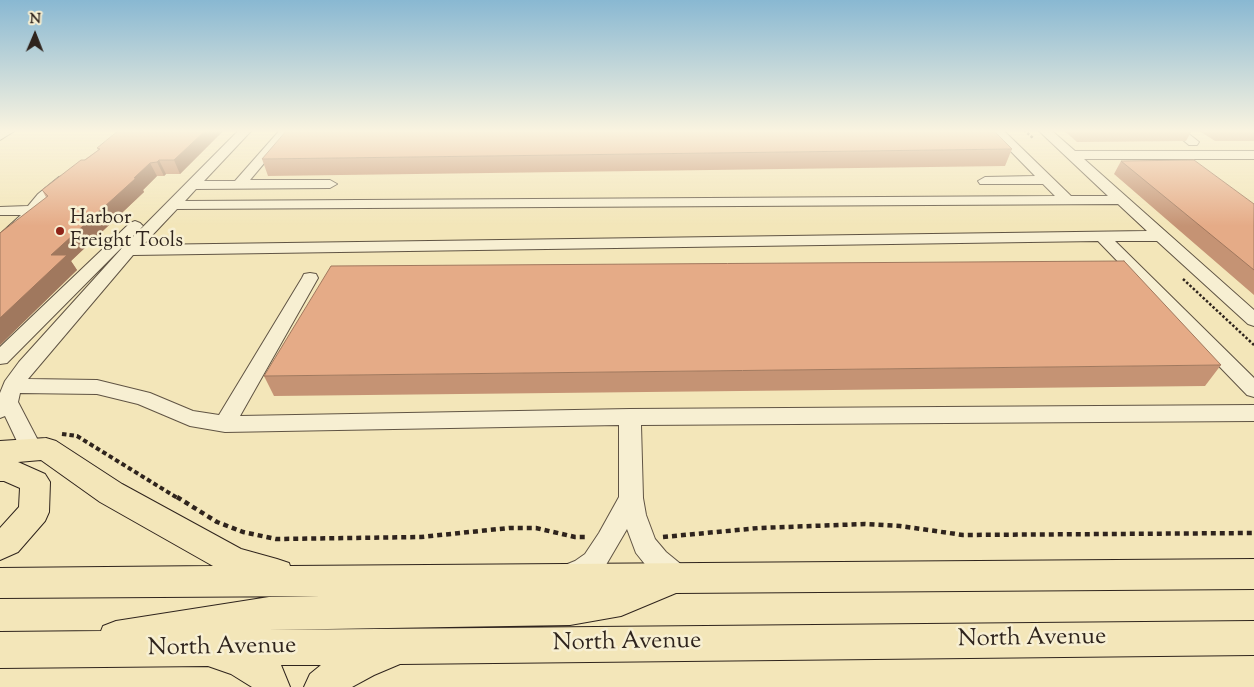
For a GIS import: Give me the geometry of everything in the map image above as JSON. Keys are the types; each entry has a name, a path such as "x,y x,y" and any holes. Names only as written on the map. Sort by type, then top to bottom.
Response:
{"main road":[{"path":"0,452 43,441 46,449 111,493 233,560 300,581"},
{"path":"0,470 6,468 35,482 34,512 7,542 0,546"},
{"path":"0,583 1254,574"},
{"path":"58,650 116,638 269,613 570,609 622,600 679,578"},
{"name":"North Avenue","path":"0,650 1254,638"},
{"path":"322,687 339,674 366,659 405,647"},
{"path":"207,649 240,659 266,674 271,687"}],"street":[{"path":"0,358 200,162"},
{"path":"239,185 259,162"},
{"path":"1029,162 1068,201"},
{"path":"1080,162 1254,320"},
{"path":"0,242 20,226 43,197 72,174"},
{"path":"192,185 330,184"},
{"path":"172,205 1122,200"},
{"path":"0,211 32,210"},
{"path":"1102,236 1254,390"},
{"path":"129,250 1161,236"},
{"path":"225,424 310,278"},
{"path":"6,399 43,441"},
{"path":"225,424 630,417 1254,413"},
{"path":"630,417 631,498 634,515 646,545 657,560 679,578"},
{"path":"556,579 582,570 594,562 608,541 631,498"}],"lane":[{"path":"6,399 129,250 215,162"},
{"path":"984,181 1047,180"},
{"path":"6,399 97,387 143,398 190,418 225,424"}],"path":[{"path":"43,441 77,436 217,522 243,532 276,539 421,537 509,528 536,528 575,538 591,537"},
{"path":"658,537 759,528 865,524 900,526 963,535 1254,532"}],"building":[{"path":"78,162 157,162 150,163 51,255 67,255 0,318 0,233 48,196 42,190"},
{"path":"1122,162 1197,162 1254,204 1254,270"},
{"path":"1124,261 1221,365 264,376 331,266"}],"place":[{"name":"Harbor Freight Tools","path":"60,231"}]}
